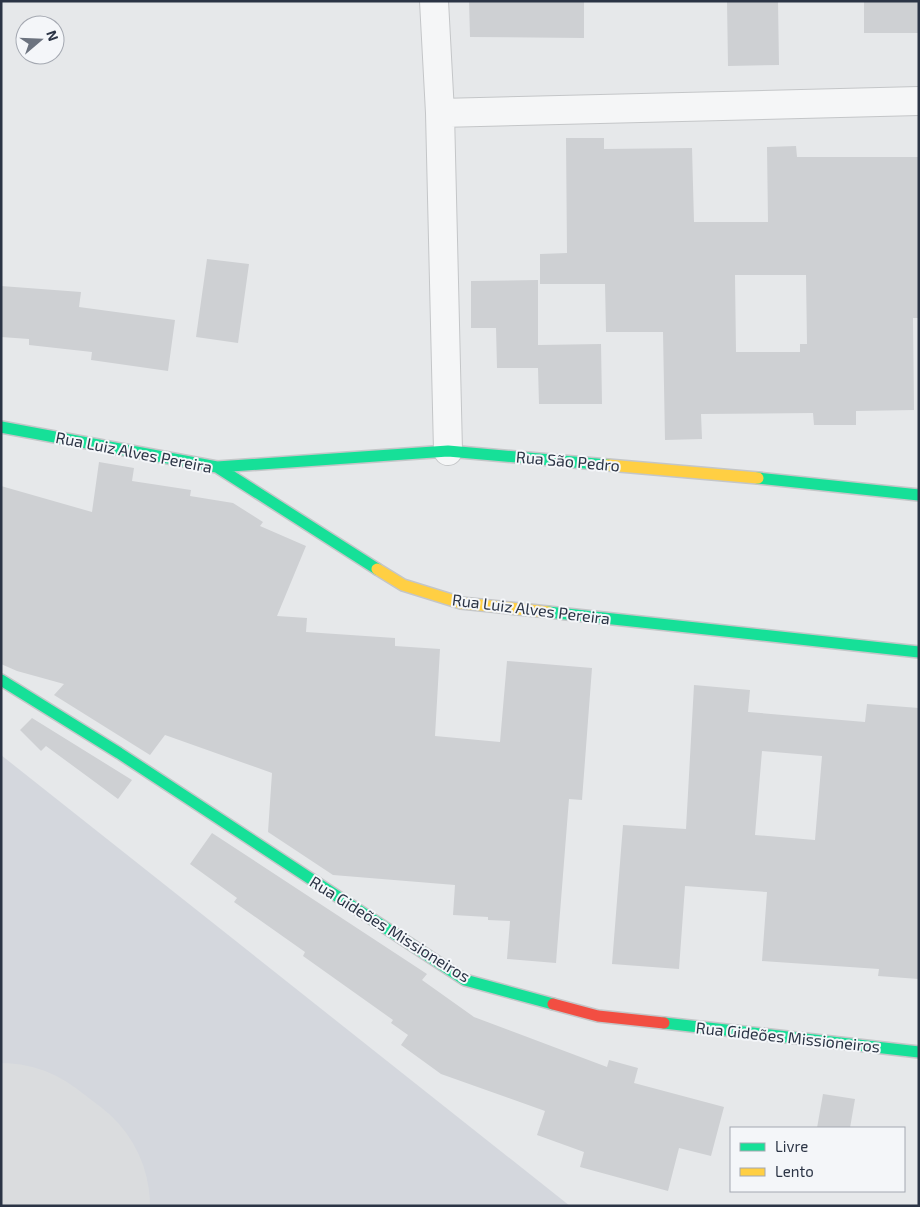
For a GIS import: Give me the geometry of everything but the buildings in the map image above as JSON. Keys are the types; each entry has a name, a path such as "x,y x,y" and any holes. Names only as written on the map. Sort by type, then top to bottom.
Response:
{"street":[{"path":"434,1 440,113 448,451"},
{"path":"440,113 919,101"},
{"name":"Rua Luiz Alves Pereira","path":"1,427 217,467 403,585 461,603 919,652"},
{"name":"Rua São Pedro","path":"217,467 448,451 826,484 919,495"},
{"name":"Rua Gideões Missioneiros","path":"1,680 119,753 465,980 598,1016 919,1052"}],"shaded area":[{"path":"1,755 570,1206 1,1206"}],"runway":[{"path":"1,1187 26,1206"}],"traffic: fast":[{"path":"1,427 217,467 377,569"},
{"path":"217,467 448,451 608,465"},
{"path":"758,478 919,495"},
{"path":"548,612 919,652"},
{"path":"1,680 119,753 465,980 553,1004"},
{"path":"664,1023 919,1052"}],"traffic: slow":[{"path":"608,465 758,478"},
{"path":"377,569 403,585 461,603 548,612"}],"traffic: jam":[{"path":"553,1004 598,1016 664,1023"}]}
